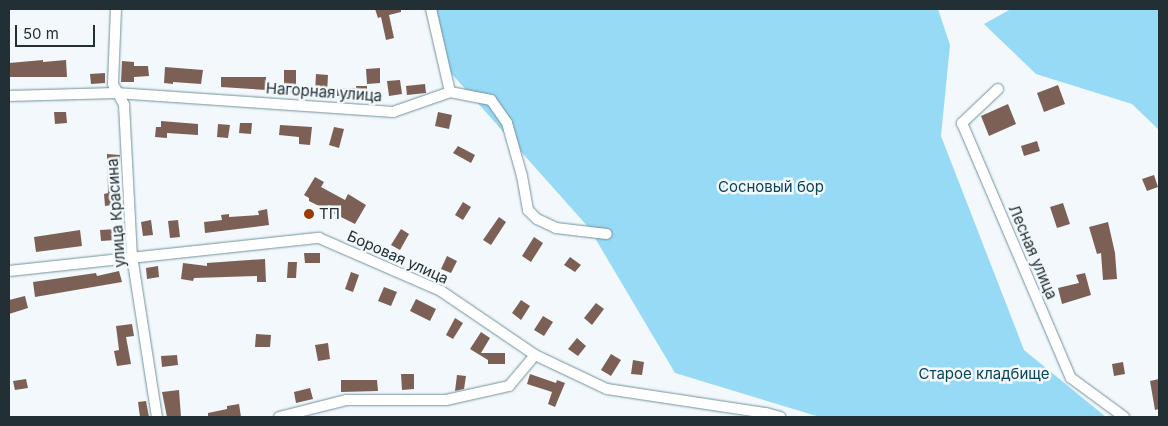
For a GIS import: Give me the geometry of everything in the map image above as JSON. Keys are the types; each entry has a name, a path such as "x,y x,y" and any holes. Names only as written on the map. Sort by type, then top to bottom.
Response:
{"street":[{"name":"улица Красина","path":"116,9 113,84 116,93 124,105 132,256 157,417"},
{"path":"431,9 450,92 491,100 507,123 522,176 528,210 537,219 556,228 607,234"},
{"name":"Лесная улица","path":"998,89 962,123 1071,378 1124,417"},
{"name":"Нагорная улица","path":"9,96 116,93 393,112 450,92"},
{"name":"Боровая улица","path":"9,271 132,256 319,238 441,291 535,354 607,390 766,413 780,417"},
{"path":"279,417 346,400 446,400 509,386 535,354"}],"green space":[{"name":"Сосновый бор","path":"432,9 938,9 950,45 941,136 1024,350 1106,417 820,417 675,373 589,228 451,73"},
{"path":"1011,9 1159,9 1159,130 1132,104 1036,74 984,24"}],"building":[{"path":"375,9 401,9 401,12 389,15 394,38 386,40 381,17 378,18"},
{"path":"43,60 43,62 66,60 67,77 9,77 9,63"},
{"path":"122,61 134,62 134,66 148,66 149,76 134,77 134,82 121,82"},
{"path":"165,67 203,70 201,84 164,83"},
{"path":"380,68 380,83 367,84 366,69"},
{"path":"284,70 296,70 296,93 284,93"},
{"path":"105,73 105,83 91,84 90,74"},
{"path":"316,74 328,75 327,93 315,92"},
{"path":"221,77 266,77 266,90 221,87"},
{"path":"400,80 402,94 389,96 387,81"},
{"path":"425,84 426,93 407,95 406,86"},
{"path":"1058,85 1065,104 1044,112 1037,93"},
{"path":"356,86 367,86 367,95 337,96 337,88 356,88"},
{"path":"1008,104 1016,124 989,136 981,116"},
{"path":"54,112 66,112 67,123 55,124"},
{"path":"438,112 452,115 449,129 435,126"},
{"path":"161,121 198,124 198,135 167,133 167,138 155,137 156,127 161,127"},
{"path":"240,123 252,123 251,134 239,133"},
{"path":"218,124 230,125 228,138 217,137"},
{"path":"280,125 312,127 310,145 299,144 299,137 279,135"},
{"path":"334,127 344,129 339,148 329,145"},
{"path":"1037,141 1040,151 1024,156 1021,146"},
{"path":"458,146 475,155 471,163 453,153"},
{"path":"107,154 120,155 120,181 117,181 120,204 105,206 104,194 108,193"},
{"path":"1154,175 1158,187 1147,191 1142,179"},
{"path":"315,177 324,182 321,187 345,200 348,194 366,205 355,224 309,201 309,198 304,195"},
{"path":"463,202 471,207 463,220 455,215"},
{"path":"1063,203 1070,224 1057,228 1050,207"},
{"path":"267,209 269,225 205,233 204,222 222,220 221,215 229,214 229,217 259,215 258,211"},
{"path":"499,217 506,222 491,245 483,240"},
{"path":"151,220 153,235 143,236 141,222"},
{"path":"178,220 180,237 170,238 168,221"},
{"path":"1108,222 1115,253 1117,279 1103,280 1101,253 1097,254 1089,227"},
{"path":"116,229 116,240 101,241 100,230"},
{"path":"401,229 409,234 400,250 391,245"},
{"path":"80,230 82,246 36,252 34,237"},
{"path":"534,237 543,243 531,262 522,256"},
{"path":"304,253 320,253 320,263 305,263"},
{"path":"447,256 457,261 451,273 441,269"},
{"path":"570,257 581,265 575,272 564,265"},
{"path":"265,259 266,282 257,282 257,276 194,278 193,281 181,279 183,263 207,266 207,263"},
{"path":"288,262 297,262 296,278 287,278"},
{"path":"158,266 159,277 147,279 146,268"},
{"path":"119,271 122,282 35,297 33,282 96,273 97,276"},
{"path":"351,272 359,275 353,292 345,289"},
{"path":"1085,273 1091,295 1062,304 1058,288 1079,283 1076,275"},
{"path":"384,287 397,292 391,306 378,301"},
{"path":"25,296 28,308 9,314 9,300"},
{"path":"416,299 436,309 430,321 410,311"},
{"path":"521,300 530,306 521,320 512,313"},
{"path":"596,303 604,309 592,325 584,318"},
{"path":"543,316 553,322 544,336 534,330"},
{"path":"455,318 463,323 453,339 446,335"},
{"path":"132,324 134,336 126,337 131,364 117,366 114,351 119,350 116,326"},
{"path":"481,332 490,338 481,353 505,353 505,364 488,364 488,360 470,349"},
{"path":"256,334 271,335 270,347 255,347"},
{"path":"577,338 586,346 578,356 568,349"},
{"path":"328,343 330,359 318,361 315,345"},
{"path":"611,354 621,360 611,376 601,370"},
{"path":"177,355 178,365 162,367 161,356"},
{"path":"633,360 644,362 642,375 631,374"},
{"path":"1123,362 1125,374 1114,376 1112,364"},
{"path":"401,374 414,374 414,389 402,390"},
{"path":"530,374 556,383 557,380 565,383 555,407 548,404 552,392 527,384"},
{"path":"457,375 466,376 464,389 455,391"},
{"path":"26,379 28,388 15,390 13,381"},
{"path":"1159,379 1159,409 1155,410 1150,381"},
{"path":"341,380 377,380 378,391 341,392"},
{"path":"310,388 313,399 296,403 294,392"},
{"path":"179,390 181,417 167,417 162,392"},
{"path":"146,401 149,417 140,417 138,402"},
{"path":"239,404 241,417 208,417 208,413"}],"place":[{"name":"ТП","path":"309,214"}],"park label":[{"name":"Старое кладбище","path":"984,374"}]}
